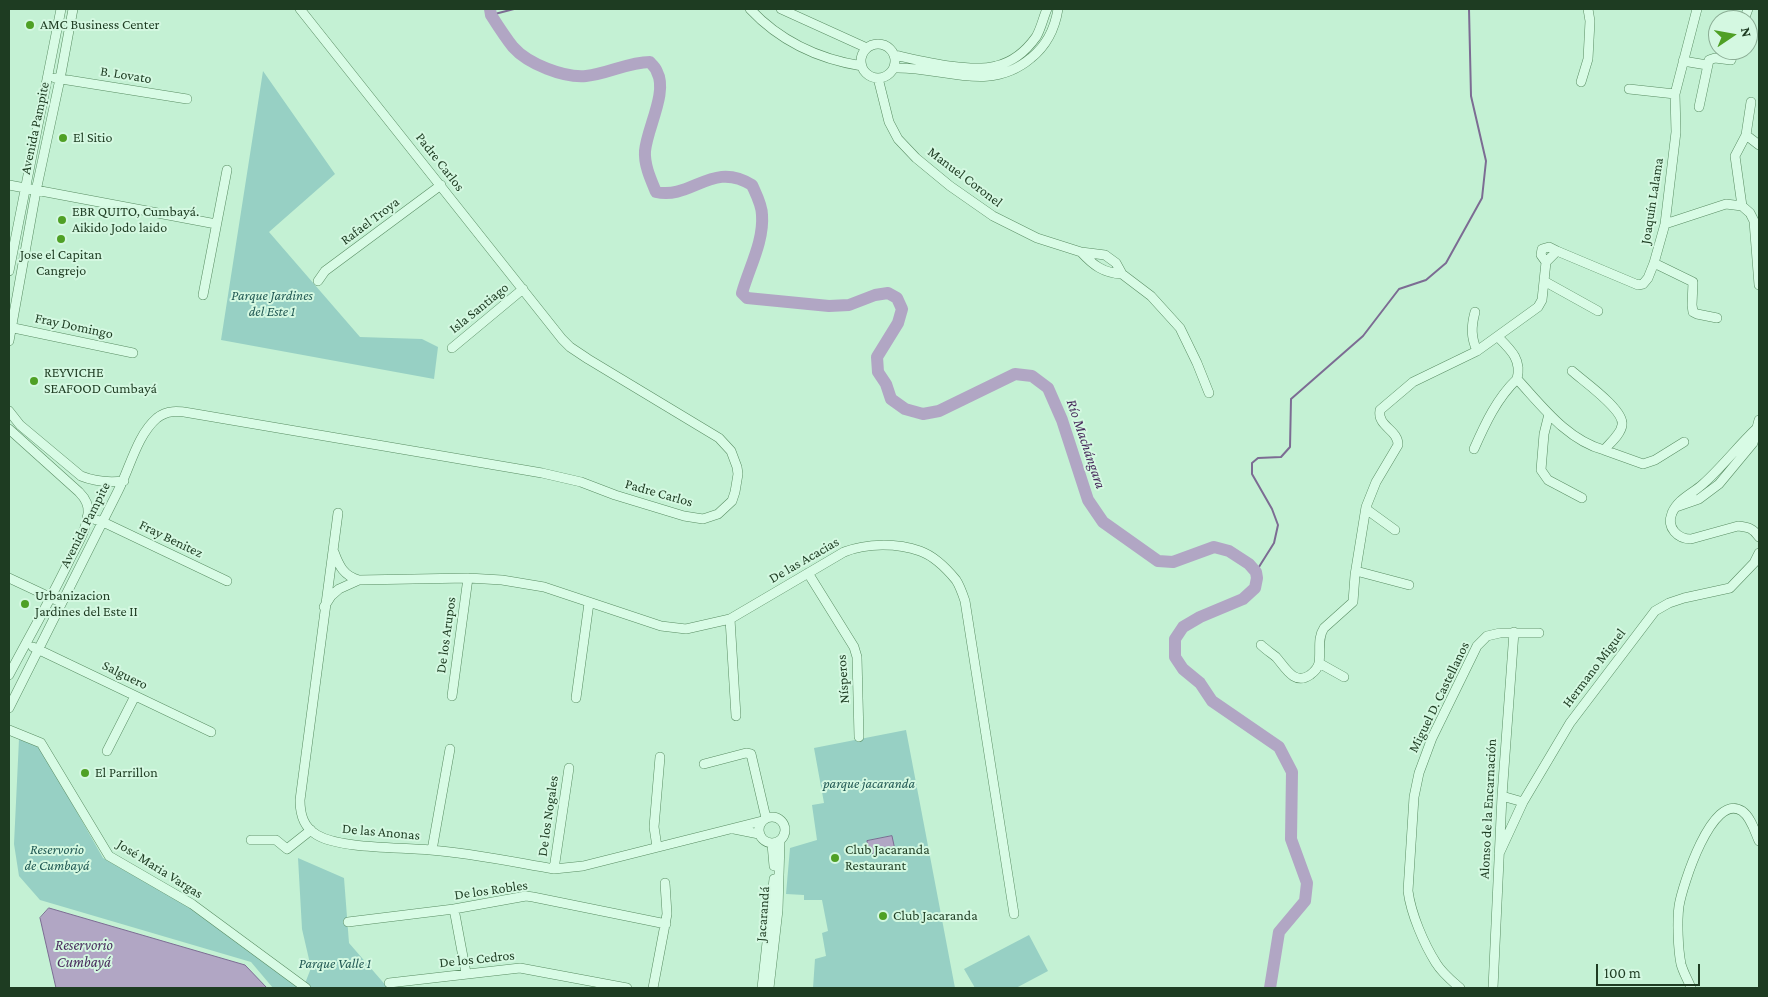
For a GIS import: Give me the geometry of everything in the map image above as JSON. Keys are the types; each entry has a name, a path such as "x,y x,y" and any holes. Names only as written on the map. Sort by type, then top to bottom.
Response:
{"street":[{"path":"50,9 72,12"},
{"name":"Padre Carlos","path":"124,481 150,426 158,417 167,412 176,411 371,442 542,473 581,482 615,495 684,516 703,519 718,514 732,501 738,467 731,451 719,438 570,347 562,339 300,9"},
{"path":"750,9 780,37 832,60 862,66"},
{"path":"781,9 867,48"},
{"path":"894,55 894,68 890,74 884,77 878,78 868,75 862,66 863,53 867,48 879,44 885,46 894,55 928,62 974,68 995,67 1008,62 1023,52 1037,36 1047,9"},
{"path":"894,68 919,68 973,78 1007,74 1021,67 1038,53 1049,39 1058,9"},
{"path":"1580,82 1588,59 1588,9"},
{"name":"Joaquín Lalama","path":"1366,509 1376,482 1398,445 1396,436 1382,423 1379,416 1380,410 1413,382 1477,352 1538,307 1542,300 1546,262 1557,251 1638,285 1643,284 1648,278 1665,224 1676,132 1674,94 1697,9"},
{"name":"Avenida Pampite","path":"9,271 24,188 61,11"},
{"name":"Avenida Pampite","path":"9,341 36,191 72,12"},
{"path":"1699,107 1709,60"},
{"path":"1683,61 1707,65"},
{"name":"B. Lovato","path":"47,77 187,99"},
{"name":"Manuel Coronel","path":"878,78 889,122 898,139 916,158 950,186 993,216 1037,238 1081,252 1105,255 1116,263 1122,274 1151,296 1180,328 1209,394"},
{"path":"1629,89 1674,94"},
{"path":"1742,206 1735,156 1746,135 1751,102"},
{"path":"1746,135 1759,145"},
{"path":"203,295 227,170"},
{"path":"9,185 216,224"},
{"name":"Rafael Troya","path":"318,282 325,271 441,185"},
{"path":"1665,224 1726,204 1742,206 1750,213 1754,221 1759,285"},
{"name":"Manuel Coronel","path":"1081,252 1094,266 1105,272 1122,274"},
{"path":"1654,263 1693,282 1692,305 1694,312 1717,318"},
{"path":"1544,280 1598,311"},
{"name":"Isla Santiago","path":"452,348 523,289"},
{"path":"1475,312 1471,330 1477,352"},
{"name":"Fray Domingo","path":"10,327 133,353"},
{"path":"1474,449 1495,405 1517,379 1520,370 1517,360 1498,337"},
{"path":"1572,371 1606,399 1622,416 1623,423 1621,429 1604,450"},
{"path":"1517,379 1550,414 1581,442 1643,464 1655,460 1684,442"},
{"name":"Avenida Pampite","path":"9,411 20,425 81,476 93,481 109,483 124,481"},
{"path":"1550,414 1544,434 1541,470 1548,480 1582,498"},
{"path":"1758,424 1701,486 1680,501 1671,515 1671,527 1676,535 1684,539 1691,539 1738,526 1754,530 1759,536"},
{"name":"Avenida Pampite","path":"9,429 84,498 88,517 81,537 51,598 9,675"},
{"path":"62,477 70,468"},
{"name":"Avenida Pampite","path":"9,708 61,602 124,481"},
{"path":"1261,645 1275,656 1290,674 1296,677 1307,677 1316,669 1319,663 1320,633 1353,602 1366,509 1396,530"},
{"path":"251,840 276,840 287,849 312,830 300,814 300,800 338,513"},
{"name":"Fray Benitez","path":"88,517 103,522 227,581"},
{"name":"De las Acacias","path":"359,580 468,578 502,580 544,587 589,603 674,628 686,629 730,619 856,547 889,545 921,551 940,564 957,582 966,602 1014,914"},
{"path":"334,551 341,570 351,578 359,580"},
{"name":"Hermano Miguel","path":"1499,854 1523,802 1570,723 1655,611 1669,603 1684,598 1730,588 1754,563 1759,553"},
{"path":"1356,570 1409,586"},
{"name":"Nísperos","path":"808,573 854,647 857,657 859,737"},
{"path":"9,578 61,602"},
{"name":"De los Arupos","path":"452,696 468,578"},
{"path":"324,608 331,596 339,589 348,583 359,580"},
{"path":"576,698 589,603"},
{"path":"730,619 736,716"},
{"name":"Alonso de la Encarnación","path":"1493,988 1502,796 1514,632"},
{"name":"Miguel D. Castellanos","path":"1460,988 1444,974 1436,963 1413,915 1410,902 1408,891 1414,797 1419,773 1432,738 1477,646 1487,636 1500,633 1539,633"},
{"name":"Salguero","path":"26,643 211,732"},
{"path":"1319,663 1344,677"},
{"path":"107,752 135,696"},
{"name":"José Maria Vargas","path":"9,730 41,743 109,856 192,904 306,988"},
{"path":"432,850 450,749"},
{"path":"704,764 746,753 751,754 764,820 758,830 759,834 764,841 776,842 785,831 784,825 776,818 764,820"},
{"path":"658,847 654,827 660,757"},
{"name":"De los Nogales","path":"554,869 569,768"},
{"path":"1502,796 1523,802"},
{"path":"1691,988 1681,964 1679,908 1685,878 1701,842 1716,818 1724,812 1734,809 1742,811 1749,818 1759,841"},
{"name":"De las Anonas","path":"312,830 315,834 328,840 358,845 432,850 554,869 583,866 764,820"},
{"path":"731,828 759,834"},
{"name":"Jacarandá","path":"762,988 775,870 776,842"},
{"name":"Jacarandá","path":"769,988 778,910 776,842"},
{"path":"654,988 666,924 665,883"},
{"name":"De los Robles","path":"348,922 533,897 666,924"},
{"path":"454,909 466,973"},
{"name":"De los Cedros","path":"389,983 520,968 627,988"}],"green space":[{"name":"Parque Jardines del Este 1","path":"263,71 335,174 269,232 360,337 422,339 438,347 434,379 221,340"},
{"name":"Club Jacaranda","path":"906,730 955,988 813,988 815,959 826,956 822,933 828,931 822,900 804,900 804,895 786,894 790,848 817,840 812,805 824,803 814,748"},
{"name":"Reservorio de Cumbayá","path":"19,739 39,745 103,858 189,907 301,988 273,988 251,962 40,900 19,876 14,844"},
{"name":"Parque Valle 1","path":"298,858 344,878 349,943 388,988 307,988 304,986 311,968 302,929"},
{"path":"1029,935 1048,971 1016,988 975,988 964,969"}],"water":[{"path":"892,836 895,850 869,854 867,841"},
{"name":"Reservorio Cumbayá","path":"49,908 245,965 267,988 56,988 40,918"}],"waterway":[{"name":"Río Machángara","path":"490,9 491,15 513,47 528,59 547,69 567,75 586,76 650,62 660,80 660,90 645,156 648,172 656,192 669,193 681,191 714,178 738,178 752,185 759,200 762,211 761,235 742,293 747,298 829,306 849,305 875,295 888,293 897,298 902,309 898,323 877,357 878,372 886,384 891,399 905,409 923,414 939,411 1015,374 1032,376 1048,388 1062,420 1088,500 1103,522 1158,561 1173,562 1214,547 1229,551 1249,564 1256,572 1255,588 1243,599 1200,617 1183,627 1175,639 1175,657 1183,669 1200,683 1212,701 1279,747 1292,772 1291,839 1307,883 1305,901 1279,932 1270,988"},
{"path":"491,15 514,9"},
{"path":"1252,578 1274,543 1278,525 1272,509 1252,474 1252,463 1258,458 1281,457 1290,447 1291,399 1363,336 1399,289 1426,280 1446,263 1482,198 1486,161 1471,96 1469,9"}],"place":[{"name":"AMC Business Center","path":"30,25"},
{"name":"El Sitio","path":"63,138"},
{"name":"EBR QUITO, Cumbayá. Aikido Jodo laido","path":"62,220"},
{"name":"Jose el Capitan Cangrejo","path":"61,239"},
{"name":"REYVICHE SEAFOOD Cumbayá","path":"34,381"},
{"name":"Urbanizacion Jardines del Este II","path":"25,604"},
{"name":"El Parrillon","path":"85,773"},
{"name":"Club Jacaranda Restaurant","path":"835,858"},
{"name":"Club Jacaranda","path":"883,916"}],"park label":[{"name":"parque jacaranda","path":"869,784"}]}
